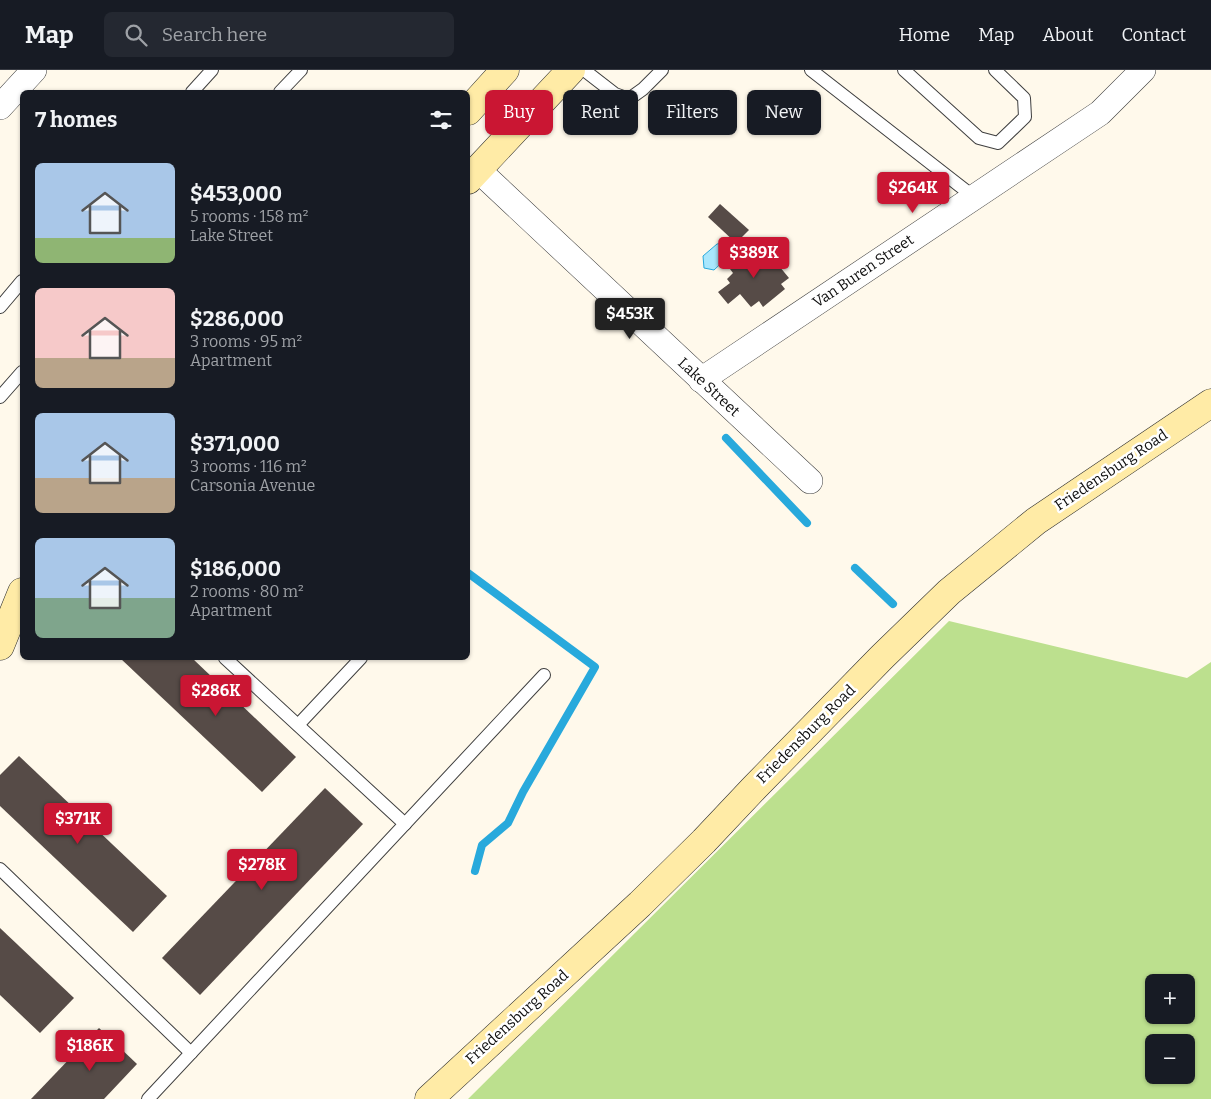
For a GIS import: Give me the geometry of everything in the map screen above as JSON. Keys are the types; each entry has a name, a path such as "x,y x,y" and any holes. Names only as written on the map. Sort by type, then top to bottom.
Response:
{"main road":[{"path":"470,109 505,70"},
{"path":"472,174 571,70"},
{"name":"Friedensburg Road","path":"429,1099 640,904 704,841 882,657 950,592 1036,521 1211,403"},
{"path":"0,646 11,608"}],"street":[{"path":"0,107 34,70"},
{"name":"Van Buren Street","path":"701,380 1100,113 1142,70"},
{"name":"Lake Street","path":"472,174 810,481"}],"lane":[{"path":"194,90 212,70"},
{"path":"282,90 301,70"},
{"path":"584,70 615,94 629,99 643,89 662,70"},
{"path":"811,70 974,197"},
{"path":"904,70 979,138 998,142 1025,117 1024,98 995,70"},
{"path":"0,306 20,284"},
{"path":"0,396 20,374"},
{"path":"227,660 405,824"},
{"path":"298,725 359,660"},
{"path":"148,1099 544,675"},
{"path":"0,869 191,1053"}],"green space":[{"path":"949,621 1187,678 1211,662 1211,1099 468,1099"}],"water":[{"path":"717,244 728,244 732,248 732,253 714,270 704,268 703,256"}],"building":[{"path":"720,204 749,230 736,243 708,217"},
{"path":"750,247 757,256 765,249 789,278 781,284 785,289 763,307 759,301 751,307 740,294 728,304 718,292 730,283 727,279 733,273 727,265"},
{"path":"122,660 194,660 296,757 262,792"},
{"path":"19,756 167,896 133,932 0,806 0,775"},
{"path":"325,788 363,824 200,995 162,958"},
{"path":"0,928 74,998 40,1033 0,995"},
{"path":"99,1028 137,1064 104,1099 31,1099"}],"waterway":[{"path":"726,438 807,523"},
{"path":"855,568 893,604"},
{"path":"470,574 595,667 523,792 508,823 482,845 475,871"}]}
